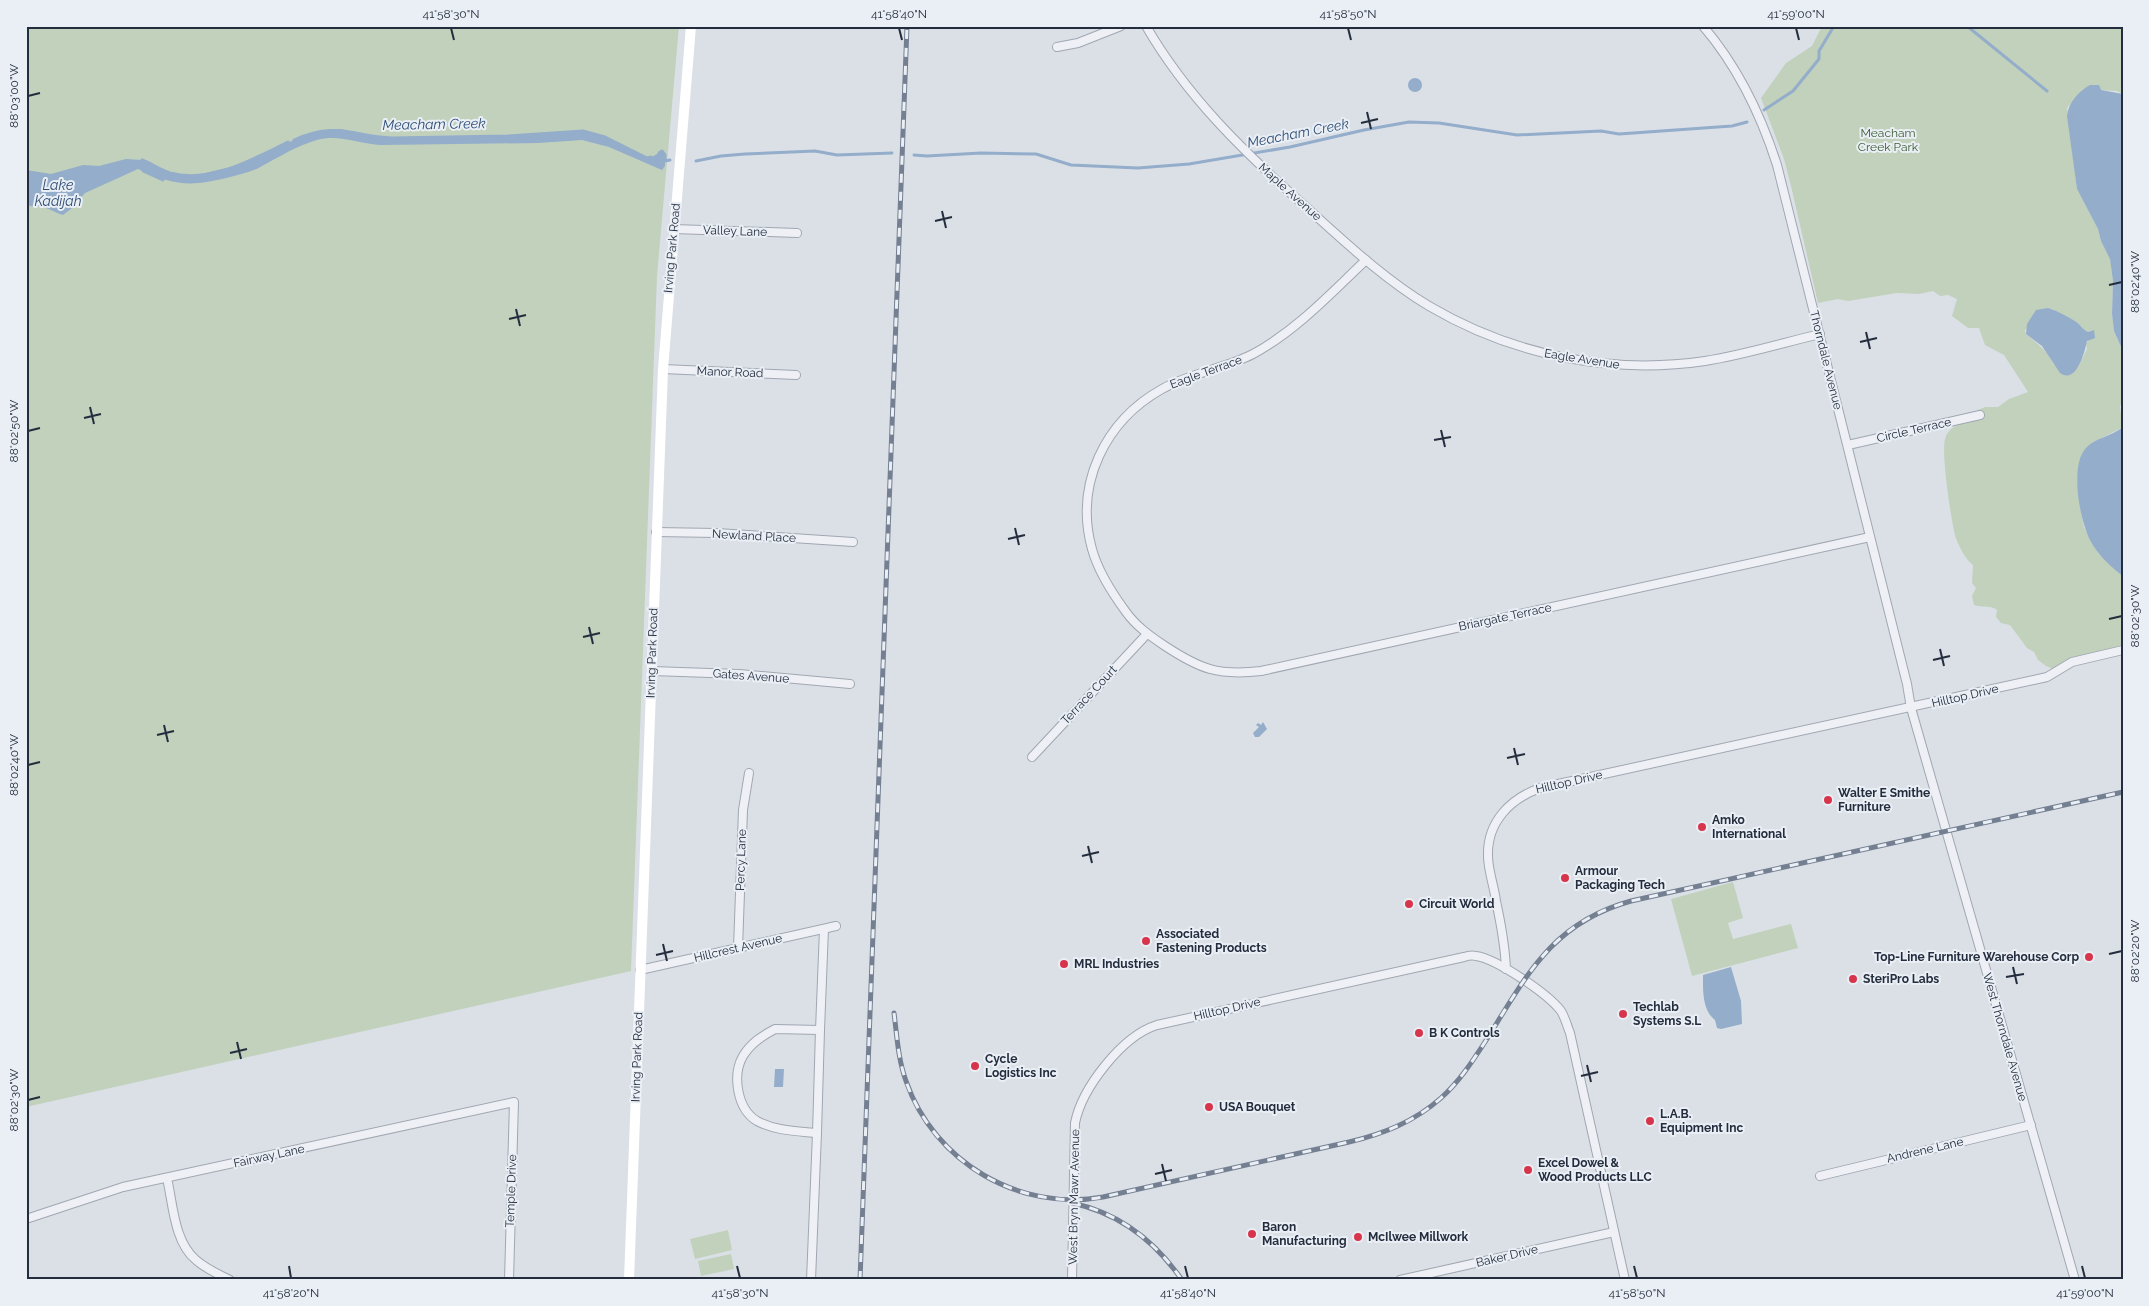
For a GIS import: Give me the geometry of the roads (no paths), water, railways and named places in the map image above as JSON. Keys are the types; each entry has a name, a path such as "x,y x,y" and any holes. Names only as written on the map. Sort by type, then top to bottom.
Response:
{"main road":[{"name":"Irving Park Road","path":"629,1280 663,369 691,26"}],"street":[{"path":"1057,47 1078,43 1121,26"},
{"name":"Maple Avenue","path":"1146,26 1181,79 1223,129 1366,260"},
{"name":"Thorndale Avenue","path":"1704,26 1739,76 1770,142 1777,165 1907,684 1911,708"},
{"name":"Valley Lane","path":"673,229 797,233"},
{"name":"Eagle Avenue","path":"1366,260 1428,306 1462,324 1491,337 1534,351 1587,362 1624,365 1680,364 1708,361 1820,334"},
{"name":"Eagle Terrace","path":"1147,634 1126,612 1102,573 1092,547 1088,523 1088,502 1092,475 1106,441 1116,426 1139,404 1163,388 1181,380 1229,365 1275,341 1308,315 1366,260"},
{"name":"Manor Road","path":"663,369 796,375"},
{"name":"Circle Terrace","path":"1848,445 1980,416"},
{"name":"Newland Place","path":"656,532 727,534 853,542"},
{"name":"Briargate Terrace","path":"1147,634 1193,664 1234,673 1261,671 1870,537"},
{"name":"Terrace Court","path":"1032,757 1147,634"},
{"name":"Hilltop Drive","path":"1128,1042 1142,1031 1158,1025 1464,957 1476,956 1506,969 1504,942 1488,858 1488,842 1496,820 1512,802 1524,794 1540,788 2047,677 2072,662 2123,650"},
{"name":"Gates Avenue","path":"652,671 739,674 850,684"},
{"name":"West Thorndale Avenue","path":"1911,708 2075,1280"},
{"name":"Percy Lane","path":"738,948 743,810 749,773"},
{"name":"Hillcrest Avenue","path":"640,970 836,926"},
{"path":"812,1280 824,929"},
{"path":"1506,969 1546,995 1562,1014 1570,1033 1625,1280"},
{"path":"817,1133 776,1129 756,1120 742,1103 737,1079 742,1056 757,1039 775,1029 820,1030"},
{"name":"West Bryn Mawr Avenue","path":"1072,1280 1075,1123 1077,1112 1087,1090 1128,1042"},
{"name":"Fairway Lane","path":"26,1219 123,1187 514,1102"},
{"name":"Temple Drive","path":"509,1280 514,1102"},
{"name":"Andrene Lane","path":"1820,1176 2031,1125"},
{"path":"167,1178 180,1238 185,1247 194,1259 206,1268 230,1280"},
{"name":"Baker Drive","path":"1400,1280 1614,1232"}],"water":[{"path":"1412,78 1418,78 1422,85 1418,92 1412,92 1408,88 1408,82"},
{"path":"2090,85 2099,85 2101,90 2123,94 2123,351 2114,331 2112,314 2113,281 2110,259 2101,241 2098,229 2077,189 2067,116 2069,107 2075,98"},
{"name":"Lake Kadijah","path":"341,129 373,137 392,138 508,136 583,131 605,137 647,158 662,151 665,155 665,166 662,170 609,147 582,140 538,143 381,145 325,138 303,145 250,171 204,182 173,182 138,169 85,193 63,215 43,207 26,204 26,170 51,174 83,165 99,166 126,159 142,160 169,173 197,175 247,163 302,136"},
{"path":"2048,308 2075,321 2088,332 2094,330 2095,338 2087,341 2079,365 2071,374 2060,373 2042,346 2026,334 2027,324 2036,310"},
{"path":"2123,427 2123,576 2097,552 2091,542 2080,508 2077,480 2081,456 2086,448"},
{"path":"1263,722 1267,729 1259,737 1255,737 1253,733 1259,727 1256,725 1258,723 1261,725"},
{"path":"1731,967 1741,1001 1742,1024 1721,1029 1717,1028 1715,1020 1705,1005 1703,975"},
{"path":"775,1069 784,1069 783,1087 774,1087"}],"waterway":[{"name":"Meacham Creek","path":"1764,110 1793,91 1819,59 1819,51 1834,26"},
{"path":"1967,26 2047,91"},
{"name":"Meacham Creek","path":"914,155 1036,154 1071,165 1138,168 1189,164 1290,147 1409,122 1439,123 1517,135 1601,131 1619,134 1732,126 1747,122"},
{"name":"Meacham Creek","path":"294,140 309,134 333,130 392,138 508,136 583,131 605,137 647,158 651,157"},
{"name":"Meacham Creek","path":"142,160 170,173 185,176 201,175 231,168 261,156 288,142"},
{"name":"Meacham Creek","path":"659,153 662,151 665,155 665,161 670,160"},
{"name":"Meacham Creek","path":"696,161 721,156 815,151 837,155 892,153"},
{"name":"Meacham Creek","path":"143,171 163,180"}],"railway":[{"path":"860,1280 907,26"},
{"path":"894,1013 899,1056 906,1081 919,1110 937,1135 958,1157 984,1175 1011,1188 1041,1197 1072,1200 1103,1197 1349,1142 1386,1131 1420,1114 1448,1092 1459,1079 1543,955 1560,938 1580,923 1603,911 1631,901 2123,792"},
{"path":"1072,1203 1105,1214 1135,1231 1160,1253 1182,1280"}],"place":[{"name":"Walter E Smithe Furniture","path":"1828,800"},
{"name":"Amko International","path":"1702,827"},
{"name":"Armour Packaging Tech","path":"1565,878"},
{"name":"Circuit World","path":"1409,904"},
{"name":"Associated Fastening Products","path":"1146,941"},
{"name":"Top-Line Furniture Warehouse Corp","path":"2089,957"},
{"name":"MRL Industries","path":"1064,964"},
{"name":"SteriPro Labs","path":"1853,979"},
{"name":"Techlab Systems S.L","path":"1623,1014"},
{"name":"B K Controls","path":"1419,1033"},
{"name":"Cycle Logistics Inc","path":"975,1066"},
{"name":"USA Bouquet","path":"1209,1107"},
{"name":"L.A.B. Equipment Inc","path":"1650,1121"},
{"name":"Excel Dowel & Wood Products LLC","path":"1528,1170"},
{"name":"Baron Manufacturing","path":"1252,1234"},
{"name":"McIlwee Millwork","path":"1358,1237"}],"park label":[{"name":"Meacham Creek Park","path":"1888,140"}]}
